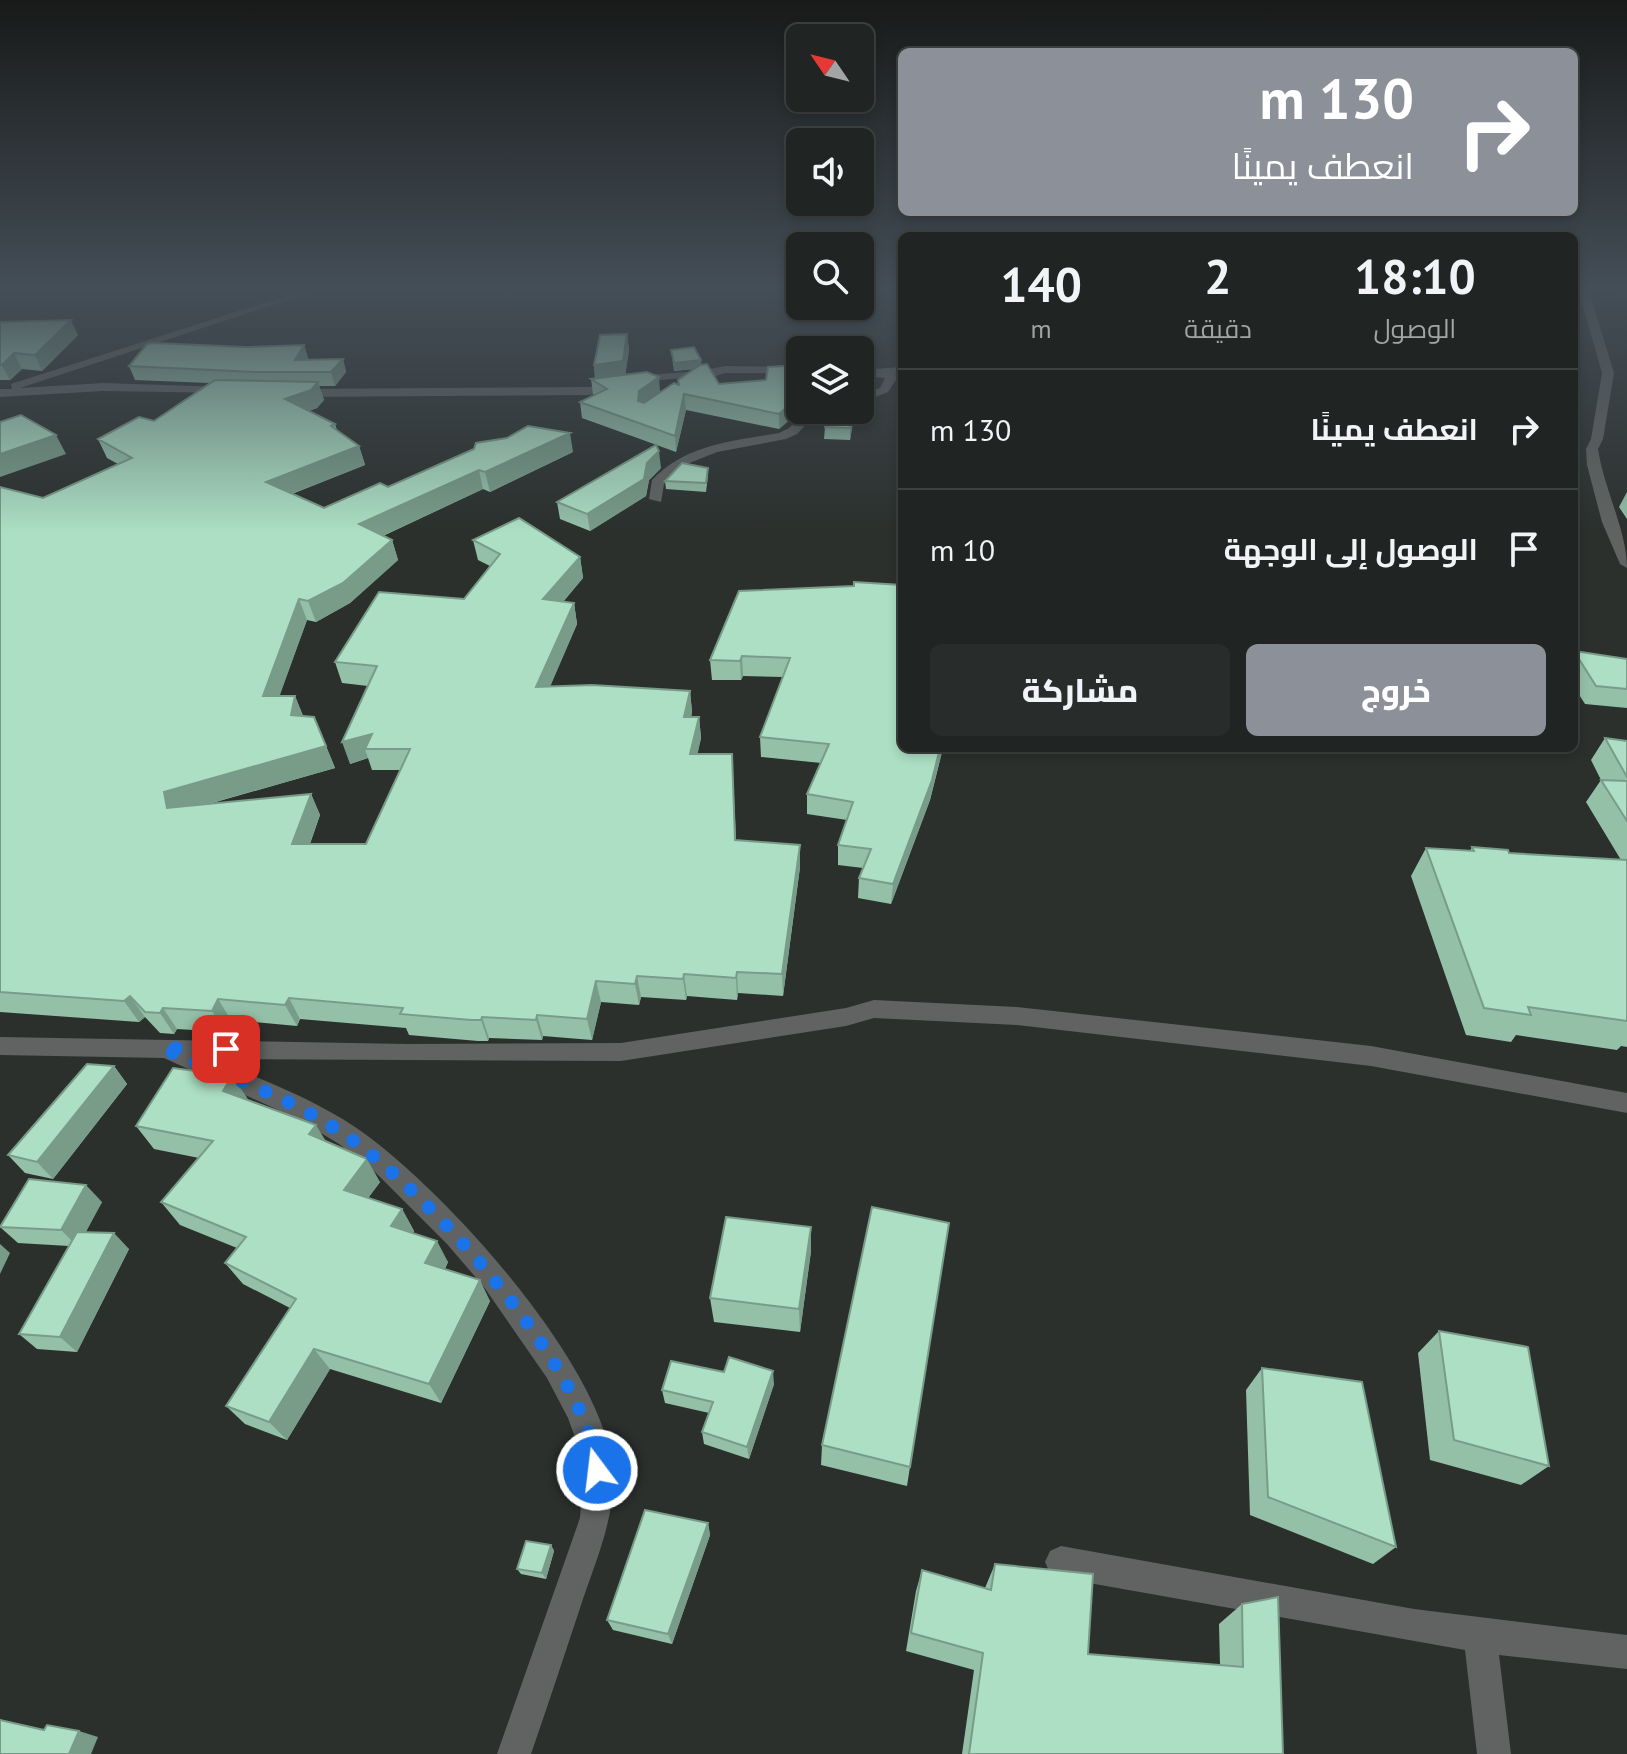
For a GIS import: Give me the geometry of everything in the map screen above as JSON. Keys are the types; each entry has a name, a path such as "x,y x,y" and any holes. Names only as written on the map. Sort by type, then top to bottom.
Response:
{"street":[{"path":"0,392 68,370"},
{"path":"285,393 578,391 647,378 735,370"},
{"path":"1607,370 1597,439 1592,449 1609,522 1627,564"},
{"path":"874,372 898,371"},
{"path":"874,395 888,385 891,378 888,372"},
{"path":"678,389 697,374"},
{"path":"0,392 155,387 244,393"},
{"path":"656,499 657,483 678,462 702,453 782,436 800,424"},
{"path":"0,1046 407,1053 621,1052 846,1017 874,1009 1017,1016 1371,1056 1627,1103"},
{"path":"162,1048 302,1108 348,1137 400,1179 478,1260 546,1348 566,1382 595,1452 598,1488 595,1518 514,1754"},
{"path":"1061,1562 1210,1586 1480,1638 1627,1652"},
{"path":"1480,1638 1494,1754"}],"building":[{"path":"210,370 333,370 331,372"},
{"path":"693,370 711,370 719,384 766,380 768,370 786,370 786,408 779,414 684,394 675,436 580,402 607,389 591,379 647,372 659,377 639,391 638,401 644,403 674,383 679,385 678,380"},
{"path":"215,380 318,382 311,390 285,399 335,424 331,426 359,446 266,482 324,508 380,483 388,487 474,449 476,443 507,438 528,426 570,433 359,524 392,540 343,583 308,601 299,599 263,696 295,696 291,715 314,717 326,746 164,792 167,808 311,794 292,844 366,844 410,749 365,749 372,734 342,742 377,666 335,662 379,592 464,599 500,554 473,540 519,518 580,557 543,599 574,603 536,687 592,685 690,691 684,717 699,717 690,754 732,754 735,840 800,845 782,974 737,972 736,978 684,974 683,979 637,976 635,984 596,981 587,1019 537,1015 536,1020 482,1017 481,1020 471,1020 400,1014 403,1008 289,998 285,1005 218,999 212,1011 163,1008 160,1013 145,1012 130,996 124,1001 0,992 0,487 43,498 132,458 98,439 139,417 154,421"},
{"path":"21,415 56,435 0,454 0,422"},
{"path":"826,424 851,424 850,428 825,427"},
{"path":"656,445 659,451 647,463 644,479 587,514 557,502"},
{"path":"682,463 708,468 706,483 665,481"},
{"path":"854,582 898,585 898,752 939,752 932,780 893,884 859,878 871,849 838,845 853,802 807,794 829,744 760,737 790,658 742,656 740,661 710,660 739,591 854,586"},
{"path":"1578,652 1627,659 1627,689 1596,686 1578,657"},
{"path":"1605,738 1627,741 1627,777"},
{"path":"1601,780 1627,781 1627,821"},
{"path":"1472,847 1508,850 1509,853 1627,860 1627,1021 1528,1007 1531,1015 1484,1008 1426,848 1474,851"},
{"path":"87,1064 114,1066 37,1162 8,1155"},
{"path":"173,1068 232,1076 223,1091 316,1125 309,1134 367,1159 344,1190 402,1209 391,1226 437,1241 425,1263 480,1280 429,1384 314,1349 269,1422 226,1406 296,1299 225,1263 246,1237 161,1202 213,1141 136,1126"},
{"path":"29,1179 86,1185 61,1230 0,1227"},
{"path":"872,1207 949,1223 910,1467 822,1445"},
{"path":"726,1217 811,1227 799,1309 710,1298"},
{"path":"77,1232 114,1233 60,1337 19,1334"},
{"path":"1439,1331 1528,1347 1549,1466 1454,1440"},
{"path":"729,1357 773,1371 747,1447 702,1432 713,1402 662,1390 671,1361 724,1372"},
{"path":"1262,1368 1362,1382 1396,1547 1268,1497"},
{"path":"645,1510 708,1523 668,1634 607,1620"},
{"path":"526,1541 551,1545 542,1573 517,1569"},
{"path":"995,1564 1093,1574 1088,1654 1243,1667 1242,1604 1278,1597 1283,1754 969,1754 983,1653 911,1633 922,1570 991,1590"},
{"path":"0,1720 44,1730 47,1725 79,1731 69,1754 0,1754"}],"route":[{"path":"226,1049 162,1048 302,1108 348,1137 400,1179 478,1260 546,1348 566,1382 595,1452 597,1470"}]}
